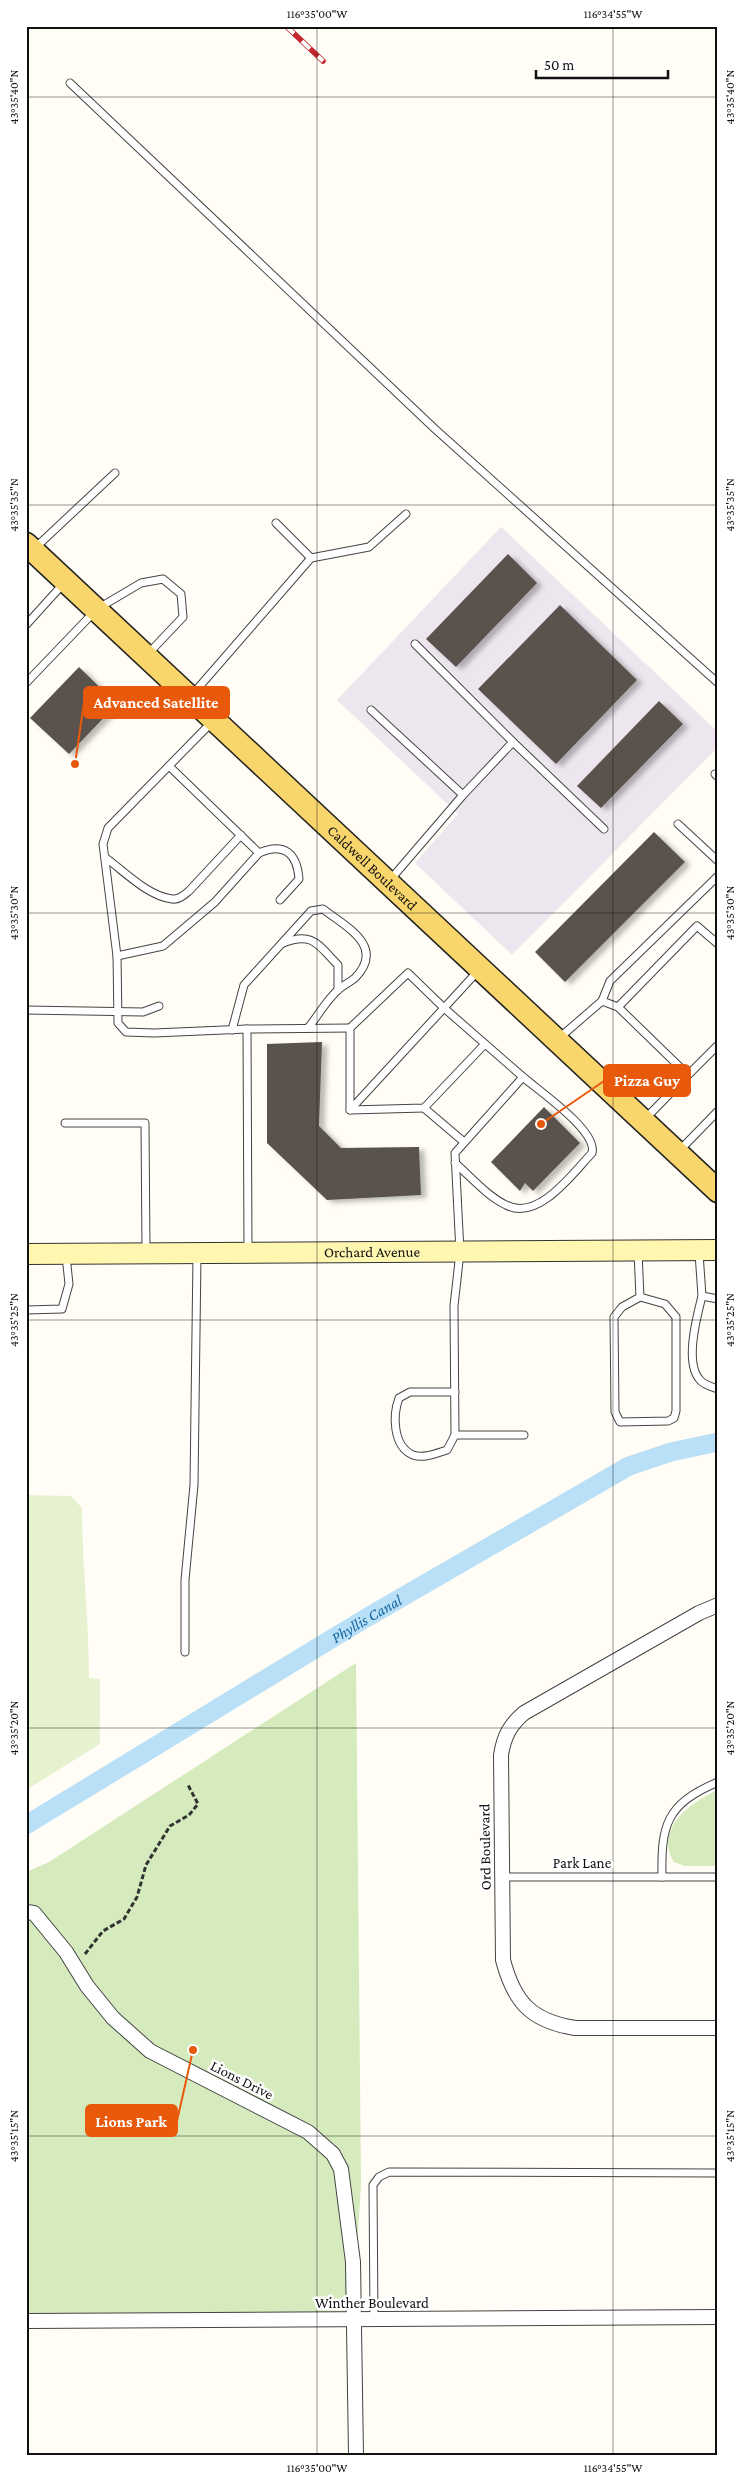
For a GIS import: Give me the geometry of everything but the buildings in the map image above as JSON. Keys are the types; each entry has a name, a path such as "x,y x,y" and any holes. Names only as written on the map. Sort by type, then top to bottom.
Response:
{"main road":[{"name":"Caldwell Boulevard","path":"29,547 558,1039 642,1122 718,1191"}],"street":[{"name":"Orchard Avenue","path":"26,1254 708,1250"},
{"name":"Ord Boulevard","path":"718,1605 699,1613 541,1703 511,1724 503,1740 501,1755 503,1960 509,1981 520,2000 532,2014 554,2024 575,2028 718,2028"},
{"name":"Lions Drive","path":"26,1912 34,1913 112,2018 150,2051 308,2132 333,2154 341,2169 353,2262 356,2455"},
{"name":"Winther Boulevard","path":"26,2321 718,2317"}],"lane":[{"path":"70,83 435,429 718,683"},
{"path":"29,547 115,473"},
{"path":"190,698 311,558 369,547 406,514"},
{"path":"276,523 311,558"},
{"path":"26,683 97,609 141,583 163,579 182,594 183,617 146,656"},
{"path":"26,625 66,581"},
{"path":"415,644 604,829"},
{"path":"371,710 463,795"},
{"path":"214,720 108,828 103,844 117,956 118,1022 126,1032 154,1033 247,1029 350,1028 408,973 484,1045 584,1130 592,1143 592,1153 547,1199 537,1205 521,1208 505,1205 455,1163"},
{"path":"388,882 463,795 513,742"},
{"path":"169,766 259,853"},
{"path":"678,824 718,861"},
{"path":"106,858 150,891 172,899 179,898 189,891 241,836"},
{"path":"117,956 163,946 214,902 259,853 271,848 287,850 298,863 299,879 280,900"},
{"path":"558,1039 602,1000 610,980 718,876"},
{"path":"232,1030 244,985 311,911 323,910 359,937 367,950 367,960 355,978 338,990 308,1028"},
{"path":"618,1007 697,926 718,944"},
{"path":"279,945 297,937 306,937 318,945 338,965 338,990"},
{"path":"350,1110 480,968"},
{"path":"602,1000 618,1007 688,1075"},
{"path":"26,1010 143,1012 160,1006"},
{"path":"350,1028 350,1110"},
{"path":"247,1029 248,1252"},
{"path":"424,1108 484,1045"},
{"path":"642,1122 718,1045"},
{"path":"455,1392 410,1392 399,1398 396,1434 403,1447 413,1455 430,1456 447,1450 455,1435 455,1392 454,1306 460,1252 455,1153 522,1078"},
{"path":"350,1110 424,1108 464,1142"},
{"path":"677,1153 718,1111"},
{"path":"65,1123 145,1123 146,1252"},
{"path":"637,1249 640,1297"},
{"path":"708,1250 702,1296 693,1339 693,1365 700,1380 718,1389"},
{"path":"185,1652 185,1580 194,1485 197,1252"},
{"path":"26,1310 62,1308 69,1284 66,1253"},
{"path":"702,1296 718,1299"},
{"path":"640,1297 665,1304 676,1317 676,1411 674,1418 668,1421 620,1422 614,1412 614,1317 622,1306 640,1297"},
{"path":"455,1435 524,1435"},
{"path":"662,1877 664,1830 674,1812 692,1796 718,1782"},
{"name":"Park Lane","path":"502,1877 718,1877"},
{"path":"374,2319 373,2185 379,2177 389,2172 718,2172"}],"path":[{"path":"74,1965 88,1951 103,1931 124,1919 137,1897 146,1865 170,1826 188,1815 198,1804 188,1785"}],"shaded area":[{"path":"501,527 718,732 718,747 512,955 415,863 458,814 337,700"}],"green space":[{"path":"26,1495 71,1496 82,1508 89,1678 100,1679 100,1744 26,1790"},
{"path":"356,1663 361,2183 353,2319 26,2319 26,1872 49,1862"},
{"path":"718,1790 718,1866 685,1866 674,1862 669,1850 668,1839 678,1818 707,1795"}],"waterway":[{"name":"Phyllis Canal","path":"26,1825 366,1618 629,1466 671,1452 718,1442"}],"railway":[{"path":"286,26 323,61"}],"place":[{"name":"Advanced Satellite","path":"75,764"},
{"name":"Pizza Guy","path":"541,1124"},
{"name":"Lions Park","path":"193,2050"}]}
